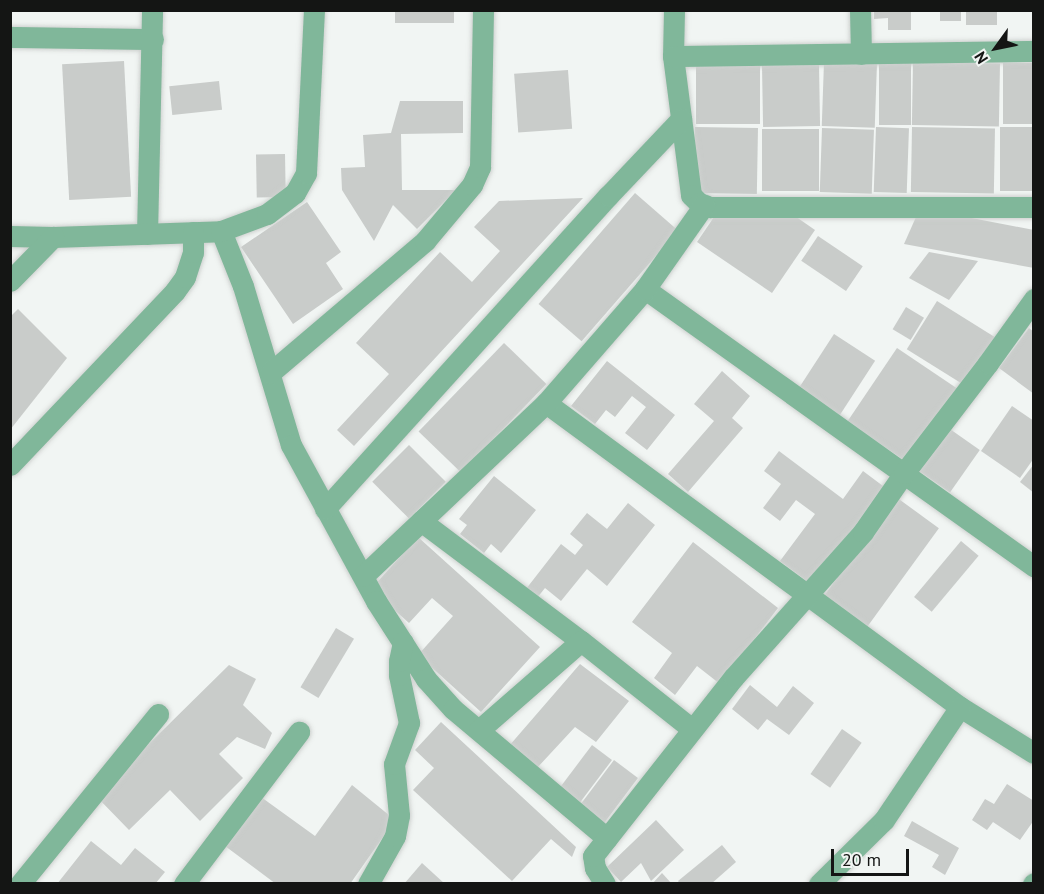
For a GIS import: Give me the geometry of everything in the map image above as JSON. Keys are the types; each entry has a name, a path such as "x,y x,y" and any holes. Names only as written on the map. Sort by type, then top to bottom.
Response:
{"street":[{"path":"147,234 152,10"},
{"path":"10,236 53,237 221,231 267,214 295,193 306,172 314,10"},
{"path":"270,373 425,241 472,185 480,167 483,10"},
{"path":"674,10 672,56 691,195 704,205 1034,207"},
{"path":"860,10 861,54"},
{"path":"10,37 153,39"},
{"path":"672,56 1034,51"},
{"path":"326,509 600,204 681,119"},
{"path":"363,576 546,404 645,289 704,205"},
{"path":"221,231 243,286 291,445 363,576 426,679 453,709 607,838"},
{"path":"10,465 186,277 193,252 193,232"},
{"path":"10,281 53,237"},
{"path":"645,289 1034,566"},
{"path":"605,884 595,868 593,856 734,677 863,532 904,472 1034,299"},
{"path":"546,404 960,707 1034,753"},
{"path":"421,521 581,640 692,729"},
{"path":"478,730 581,640"},
{"path":"368,884 395,836 399,815 394,764 409,723 399,675 403,642"},
{"path":"819,884 884,820 960,707"},
{"path":"20,884 158,714"},
{"path":"184,884 298,732"}],"building":[{"path":"395,10 454,10 454,23 395,23"},
{"path":"874,10 911,10 911,30 888,30 888,18 874,19"},
{"path":"940,10 961,10 961,21 940,21"},
{"path":"966,10 997,10 997,25 966,25"},
{"path":"124,61 131,197 69,200 62,64"},
{"path":"824,62 877,64 875,128 822,126"},
{"path":"913,62 1000,64 999,127 912,125"},
{"path":"879,63 911,63 911,125 879,125"},
{"path":"1003,63 1034,63 1034,124 1003,124"},
{"path":"819,65 820,126 763,127 762,66"},
{"path":"696,66 760,66 760,124 696,124"},
{"path":"568,70 572,129 518,133 514,74"},
{"path":"219,81 222,110 172,115 169,86"},
{"path":"400,101 463,101 463,133 401,134 402,190 456,190 417,229 393,205 374,241 342,190 341,168 365,167 363,135 391,133"},
{"path":"695,127 758,128 757,194 694,193"},
{"path":"876,127 909,128 907,193 874,192"},
{"path":"912,127 995,128 994,193 911,192"},
{"path":"1000,127 1034,127 1034,191 1000,191"},
{"path":"822,128 874,130 872,194 820,192"},
{"path":"762,129 819,129 819,191 762,191"},
{"path":"285,154 286,197 257,197 256,155"},
{"path":"635,193 678,230 582,341 539,304"},
{"path":"583,198 354,446 337,430 389,374 356,343 440,252 472,282 500,251 474,227 499,201"},
{"path":"307,202 341,252 326,263 343,289 293,324 241,247"},
{"path":"920,208 1034,230 1034,268 904,244"},
{"path":"792,214 815,230 772,293 697,242 714,217"},
{"path":"818,236 863,266 846,291 801,261"},
{"path":"929,252 978,261 949,300 909,278"},
{"path":"937,301 995,337 964,385 907,349"},
{"path":"906,307 924,318 911,340 893,329"},
{"path":"18,309 67,358 10,430 10,317"},
{"path":"1029,328 1034,332 1034,394 999,368"},
{"path":"834,334 875,361 840,415 799,389"},
{"path":"504,343 546,384 461,472 419,431"},
{"path":"897,348 958,389 908,463 847,422"},
{"path":"607,361 675,415 647,450 625,433 646,407 632,396 615,417 606,410 595,424 571,406"},
{"path":"722,371 750,396 732,418 743,428 688,492 668,474 714,421 694,404"},
{"path":"1012,406 1034,421 1034,458 1020,478 981,451"},
{"path":"947,427 980,450 950,493 917,470"},
{"path":"409,445 446,482 409,519 372,482"},
{"path":"779,451 843,499 863,471 887,489 815,587 780,561 815,514 796,500 780,521 763,508 781,484 764,471"},
{"path":"1034,464 1034,493 1020,482"},
{"path":"494,476 536,510 501,553 491,544 484,553 460,534 467,525 459,519"},
{"path":"896,497 939,528 866,628 823,597"},
{"path":"628,503 655,525 607,586 587,569 561,601 545,588 537,598 526,589 561,544 575,555 583,545 570,534 587,513 607,529"},
{"path":"418,537 540,647 481,712 418,655 453,616 432,598 409,623 371,589"},
{"path":"961,541 979,556 932,612 914,597"},
{"path":"693,542 778,608 720,684 697,666 675,695 654,678 672,653 632,622"},
{"path":"336,628 354,639 318,698 300,687"},
{"path":"580,664 629,701 596,742 575,727 537,768 509,746"},
{"path":"229,665 256,679 243,705 272,733 265,749 237,737 219,754 243,778 200,821 170,790 129,830 96,796"},
{"path":"750,685 777,707 793,686 814,703 789,735 767,719 758,730 732,709"},
{"path":"441,722 576,847 572,857 551,839 512,881 413,790 434,768 415,750"},
{"path":"842,729 862,743 830,788 810,774"},
{"path":"592,745 612,760 578,805 558,790"},
{"path":"614,760 638,778 603,824 579,806"},
{"path":"1007,784 1034,801 1034,820 1020,840 993,822 987,830 972,820 985,799 994,804"},
{"path":"352,785 395,820 350,884 276,884 225,846 261,797 315,836"},
{"path":"656,820 684,850 651,881 641,863 621,882 607,867"},
{"path":"912,821 959,848 945,875 932,867 939,855 904,836"},
{"path":"91,841 121,865 135,848 165,872 155,884 57,884"},
{"path":"722,845 736,862 711,884 680,884 678,881"},
{"path":"422,863 445,884 404,884"},
{"path":"662,873 672,884 652,884"}]}
